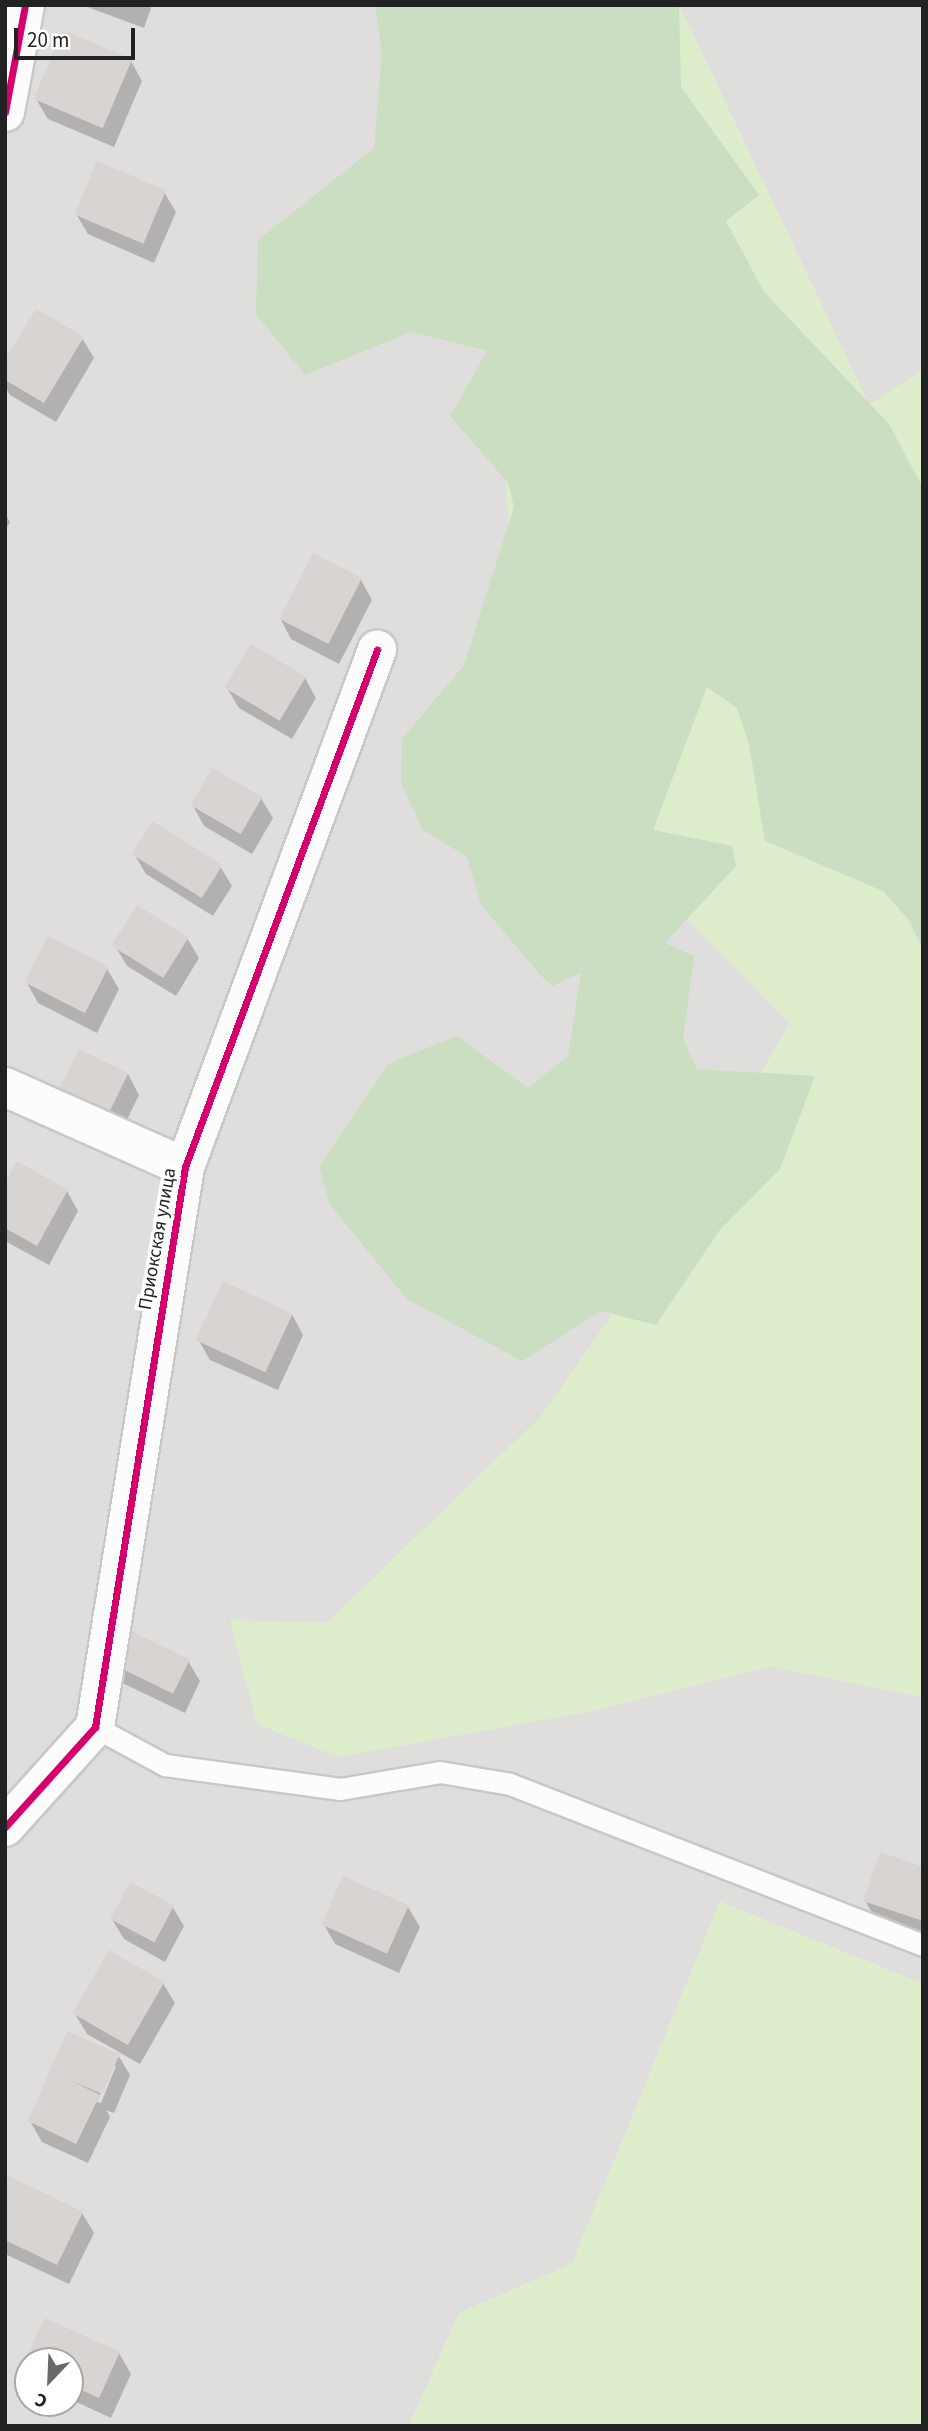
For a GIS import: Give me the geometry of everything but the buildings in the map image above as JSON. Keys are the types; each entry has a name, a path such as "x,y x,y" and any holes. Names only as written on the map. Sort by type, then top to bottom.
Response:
{"street":[{"path":"5,112 25,5"},
{"name":"Приокская улица","path":"95,1727 185,1167 377,649"},
{"path":"5,1087 185,1167"},
{"path":"5,1827 95,1727"}],"lane":[{"path":"95,1727 165,1765 340,1789 440,1772 510,1784 923,1945"}],"shaded area":[{"path":"5,5 467,5 639,871 790,1023 665,1239 542,1416 327,1623 230,1621 587,1712 771,1666 923,1697 923,1984 720,1902 572,2264 459,2313 409,2426 5,2426"},
{"path":"679,5 923,5 923,370 869,405"}],"green space":[{"path":"375,5 679,5 681,87 759,195 726,221 764,292 889,424 923,488 923,949 908,919 883,891 765,841 749,744 737,708 707,687 653,830 732,846 736,866 665,943 694,956 683,1039 697,1069 815,1076 780,1169 719,1231 656,1325 601,1311 522,1361 407,1299 330,1205 319,1167 388,1064 457,1036 528,1088 568,1056 581,973 553,986 543,978 481,905 467,857 423,830 401,783 402,739 464,665 514,507 508,483 450,416 487,351 411,332 305,375 256,314 258,240 374,148 382,53"},
{"path":"467,5 679,5 869,405 923,370 923,1697 771,1666 587,1712 338,1757 257,1724 230,1620 327,1623 541,1416 665,1239 790,1023 639,871 514,583"},
{"path":"720,1902 923,1984 923,2426 409,2426 459,2313 572,2264"}],"cycle path":[{"path":"5,112 25,5"},
{"path":"5,1827 95,1727 185,1167 377,650"}]}
